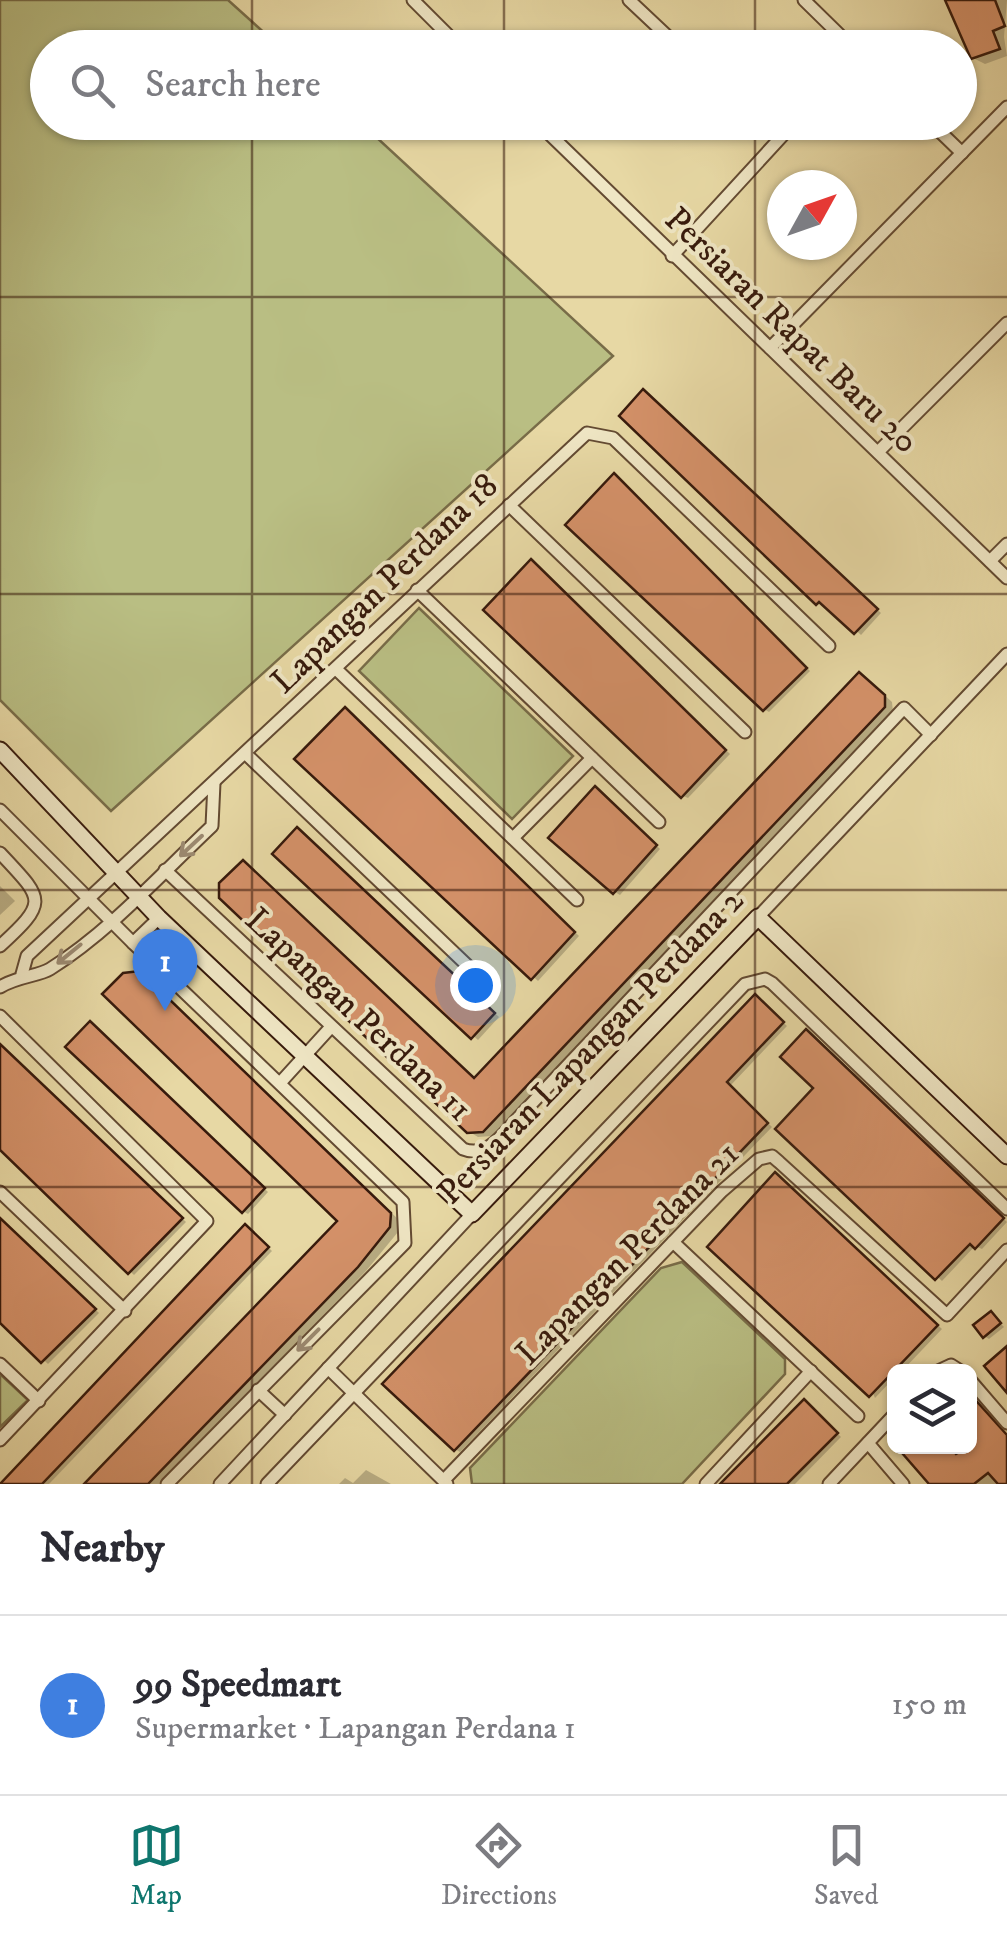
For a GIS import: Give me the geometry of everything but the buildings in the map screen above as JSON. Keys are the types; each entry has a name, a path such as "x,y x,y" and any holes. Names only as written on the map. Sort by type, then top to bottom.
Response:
{"street":[{"path":"413,0 443,30"},
{"path":"630,0 661,30"},
{"path":"804,0 835,30"},
{"path":"977,138 1007,107"},
{"name":"Persiaran Rapat Baru 20","path":"555,140 1007,578"},
{"path":"672,256 777,140"},
{"path":"949,140 962,153"},
{"path":"770,348 975,140"},
{"path":"878,452 1007,323"},
{"name":"Lapangan Perdana 18","path":"22,974 27,956 90,901 580,437 598,432 613,438 829,646"},
{"path":"508,505 745,732"},
{"path":"990,562 1007,544"},
{"path":"417,590 660,822"},
{"name":"Persiaran Lapangan Perdana 2","path":"220,1484 1007,654"},
{"path":"336,669 578,900"},
{"name":"Lapangan Perdana 11","path":"165,870 330,1028 462,1149 472,1153 489,1148 904,708 932,735"},
{"path":"0,750 159,918 472,1214"},
{"path":"246,754 492,989"},
{"path":"513,838 592,758"},
{"path":"0,986 22,974 46,972 110,920 212,826 214,783"},
{"path":"0,810 403,1202 405,1242 168,1484"},
{"path":"0,854 36,891 38,901 32,917 0,946"},
{"path":"758,916 1007,1156"},
{"path":"133,943 159,918"},
{"path":"267,1484 745,984 755,980 772,983 1007,1209"},
{"path":"0,1016 207,1221 0,1440"},
{"path":"280,1083 330,1028"},
{"name":"Lapangan Perdana 21","path":"445,1482 673,1242 759,1158 772,1156 947,1316 1007,1250"},
{"path":"0,1192 126,1311"},
{"path":"673,1242 858,1416"},
{"path":"0,1364 39,1401"},
{"path":"328,1368 445,1482"},
{"path":"706,1484 811,1372"},
{"path":"977,1388 1007,1424"},
{"path":"258,1390 285,1415"},
{"path":"829,1484 887,1423"},
{"path":"868,1443 903,1484"}],"green space":[{"path":"0,0 228,0 261,30 30,30 30,140 379,140 613,356 111,811 0,700"},
{"path":"419,608 573,756 512,819 359,671"},
{"path":"682,1262 785,1359 785,1374 682,1484 472,1484 470,1468 661,1268"},
{"path":"0,1374 28,1400 0,1427"}],"place":[{"name":"99 Speedmart","path":"165,1011"}]}
